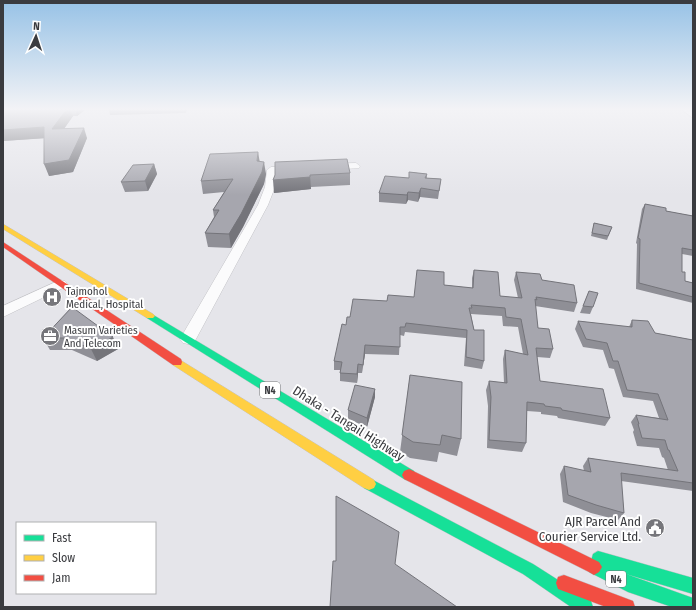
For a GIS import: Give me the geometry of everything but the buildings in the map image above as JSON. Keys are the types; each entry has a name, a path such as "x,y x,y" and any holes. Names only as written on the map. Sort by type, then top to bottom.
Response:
{"highway":[{"name":"Dhaka - Tangail Highway","path":"3,226 412,477 543,543"},
{"name":"N4","path":"3,244 60,284 207,381 368,484 528,569 585,607"},
{"name":"N4","path":"543,543 693,586"},
{"name":"N4","path":"543,543 628,584 693,606"},
{"name":"N4","path":"528,569 627,607"}],"street":[{"path":"317,168 356,166"},
{"path":"188,339 263,205 270,187 271,170 302,168"},
{"path":"3,312 60,284"}],"traffic: fast":[{"path":"150,316 409,475"},
{"path":"369,484 528,569 585,607"},
{"path":"598,559 693,586"},
{"path":"594,567 628,584 693,606"}],"traffic: slow":[{"path":"3,226 150,316"},
{"path":"177,362 369,484"}],"traffic: jam":[{"path":"3,244 177,362"},
{"path":"409,475 594,567"},
{"path":"564,583 627,607"}],"place":[{"name":"Tajmohol Medical, Hospital","path":"52,297"},
{"name":"Masum Varieties And Telecom","path":"50,336"},
{"name":"AJR Parcel And Courier Service Ltd.","path":"655,528"}]}
